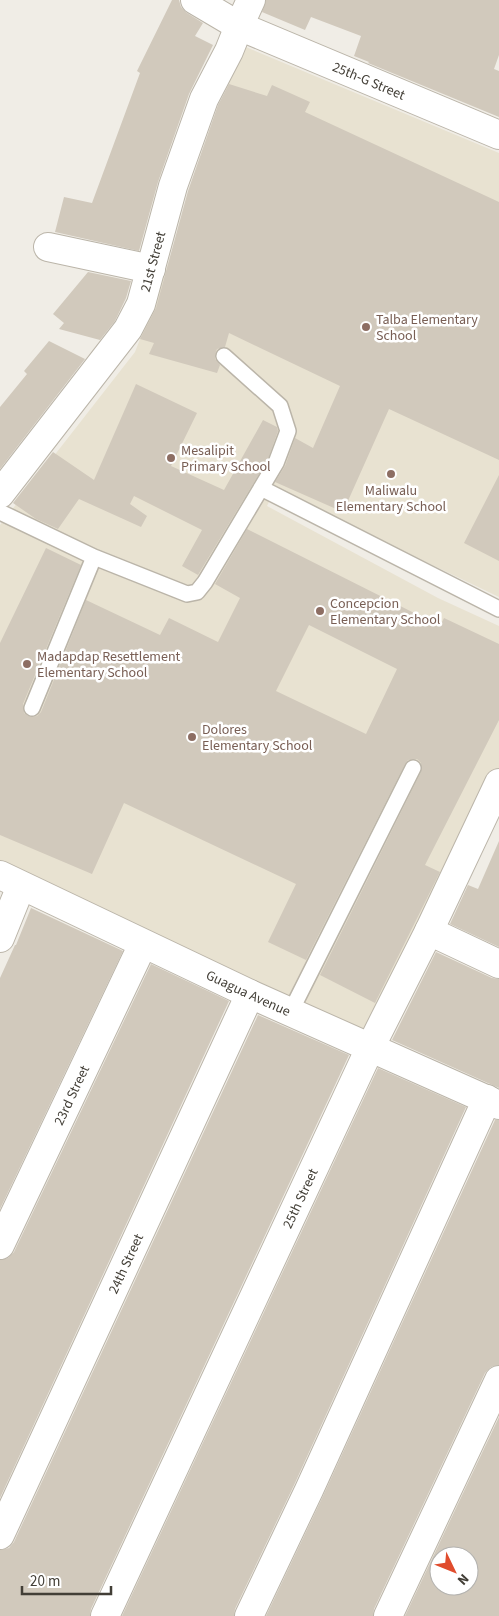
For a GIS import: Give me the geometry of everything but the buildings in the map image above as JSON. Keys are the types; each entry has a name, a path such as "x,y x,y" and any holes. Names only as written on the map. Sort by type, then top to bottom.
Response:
{"street":[{"name":"25th-G Street","path":"195,0 239,26 499,135"},
{"name":"21st Street","path":"0,494 128,329 141,304 173,186 204,99 230,51 251,0"},
{"path":"48,247 151,269"},
{"name":"25th Street","path":"105,1616 370,1048 430,931 491,821 499,782"},
{"path":"0,938 11,881"},
{"name":"Guagua Avenue","path":"11,881 250,994 291,1010 370,1048 493,1102"},
{"path":"430,931 499,964"},
{"name":"23rd Street","path":"0,1244 143,944"},
{"name":"24th Street","path":"0,1535 250,994"},
{"path":"249,1616 493,1102"},
{"path":"388,1616 499,1380"}],"lane":[{"path":"0,512 94,557 187,594 197,592 205,582 276,463 288,431 280,406 224,356"},
{"path":"261,488 499,609"},
{"path":"32,708 94,557"},
{"path":"291,1010 413,768"}],"shaded area":[{"path":"241,45 499,153 499,597 276,488 267,506 438,598 499,626 499,771 372,1035 0,864 0,525 135,352 162,282"}],"place":[{"name":"Talba Elementary School","path":"366,327"},
{"name":"Mesalipit Primary School","path":"171,458"},
{"name":"Maliwalu Elementary School","path":"391,474"},
{"name":"Concepcion Elementary School","path":"320,611"},
{"name":"Madapdap Resettlement Elementary School","path":"27,664"},
{"name":"Dolores Elementary School","path":"192,737"}]}
